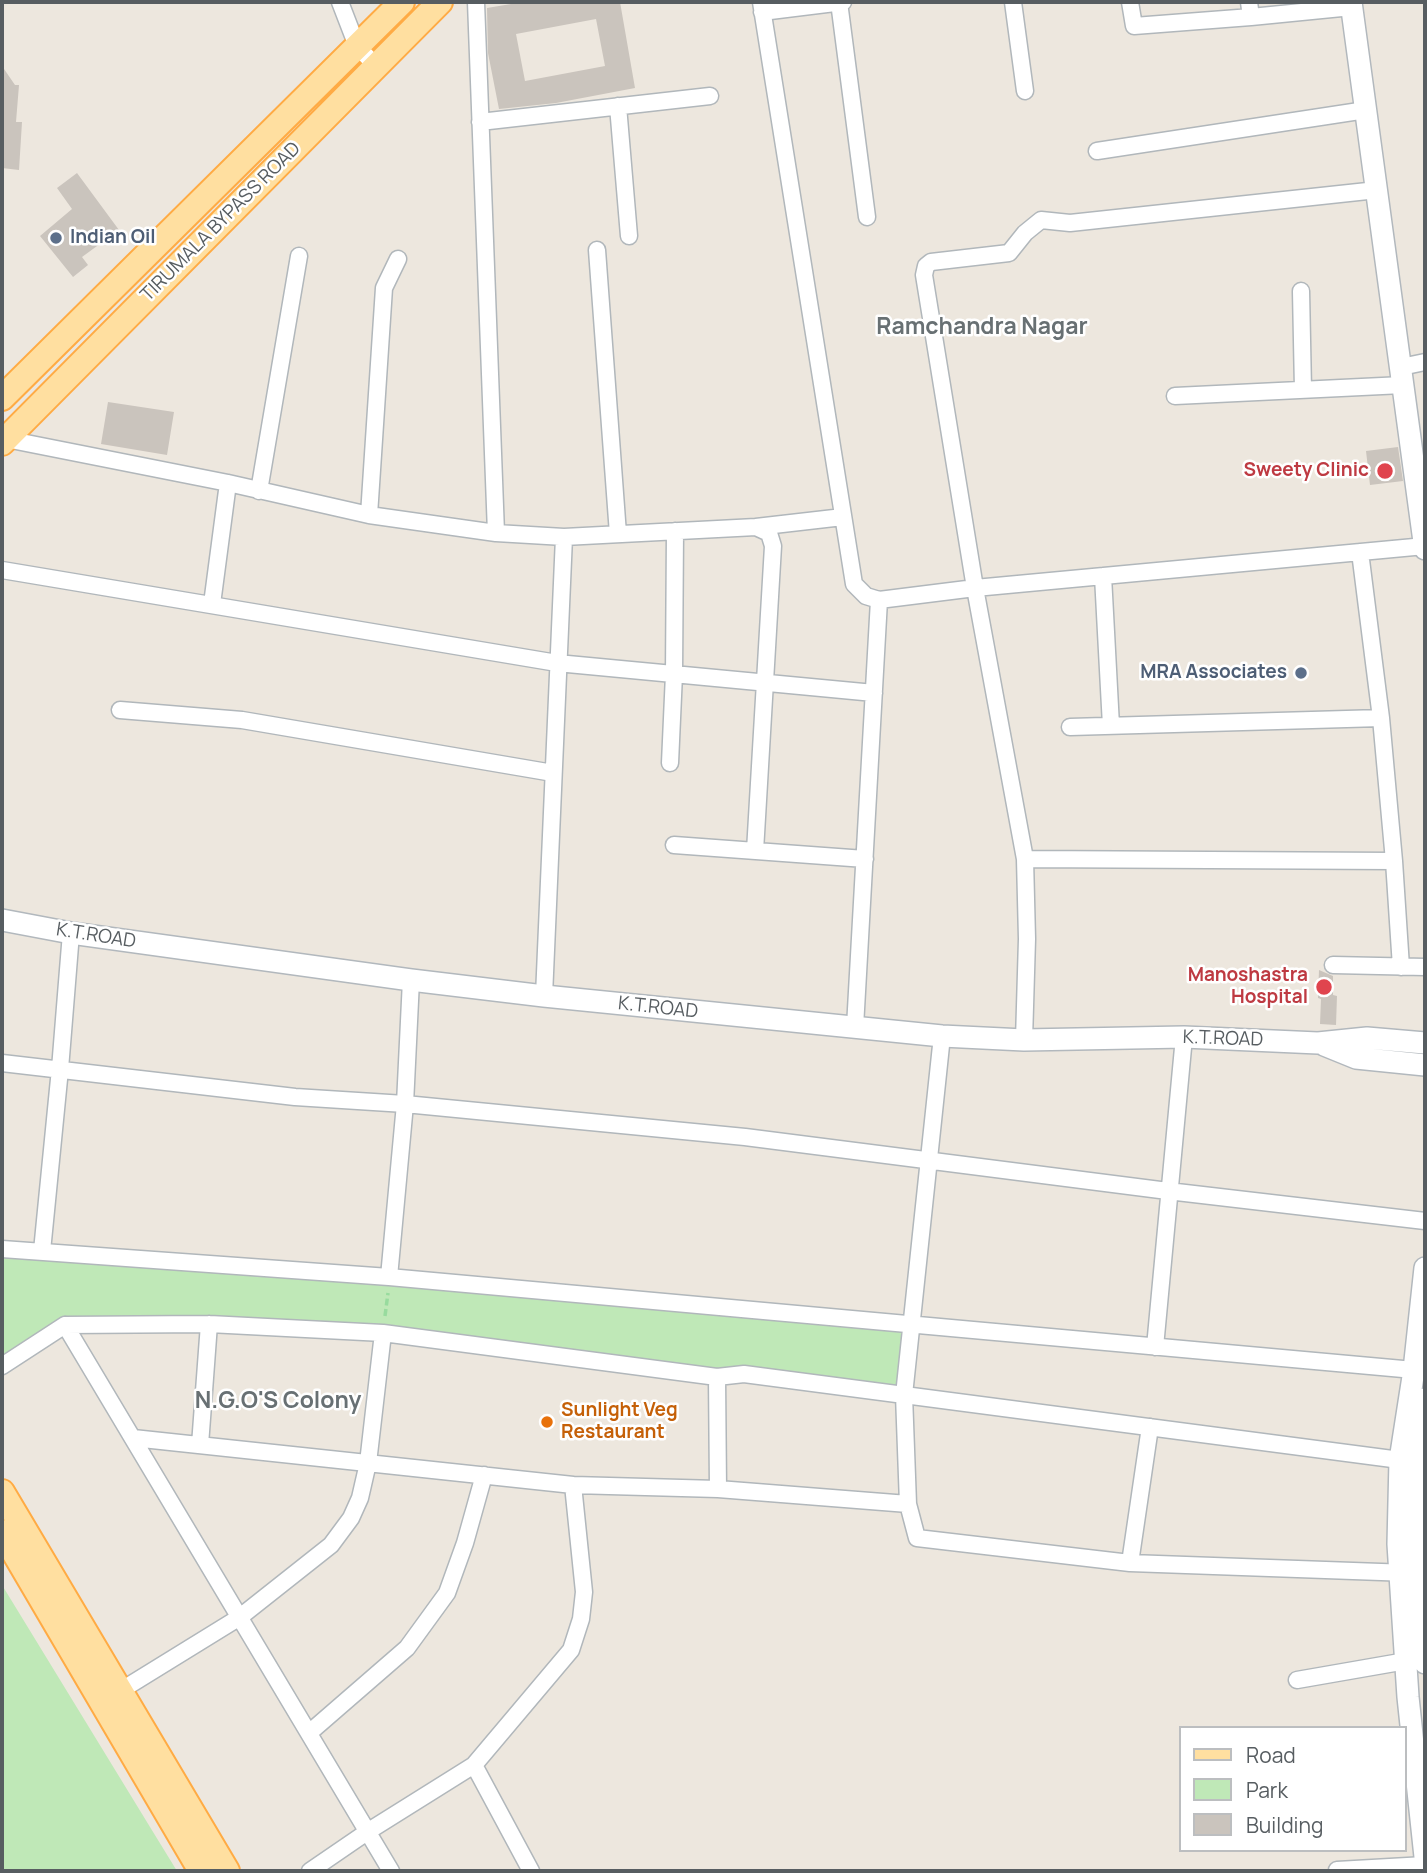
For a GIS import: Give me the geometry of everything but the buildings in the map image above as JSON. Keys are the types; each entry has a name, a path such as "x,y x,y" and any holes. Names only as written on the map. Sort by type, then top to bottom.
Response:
{"main road":[{"name":"TIRUMALA BYPASS ROAD","path":"2,398 402,2"},
{"name":"TIRUMALA BYPASS ROAD","path":"4,441 440,2"},
{"path":"1352,5 1425,547"},
{"name":"K.T.ROAD","path":"2,920 71,933 411,980 942,1036 1024,1040 1184,1037 1318,1043 1367,1038 1425,1044"},
{"name":"K.T.ROAD","path":"1318,1043 1356,1058 1425,1065"},
{"path":"1425,1269 1420,1371 1401,1460 1416,1662 1425,1857"},
{"path":"1408,1573 1421,1486 1416,1455 1425,1399"},
{"path":"2,1492 227,1871"},
{"path":"2,1532 201,1871"}],"street":[{"path":"341,2 357,46 376,66"},
{"path":"476,2 496,533"},
{"path":"867,217 840,2 761,7 854,583 866,596 879,600 975,588 1425,547"},
{"path":"1013,2 1025,90"},
{"path":"1130,2 1134,26 1250,9 1352,5"},
{"path":"480,122 710,96"},
{"path":"618,106 629,236"},
{"path":"1097,151 1366,110"},
{"path":"1024,1040 1027,939 1025,859 975,588 924,275 926,266 931,262 1009,253 1025,233 1041,220 1070,223 1377,190"},
{"path":"597,250 618,534"},
{"path":"259,491 299,256"},
{"path":"369,516 384,288 398,259"},
{"path":"1301,291 1303,390"},
{"path":"1175,396 1303,390 1402,376 1425,362"},
{"path":"4,441 228,483 369,516 496,533 564,537 756,527 843,517"},
{"path":"212,604 228,483"},
{"path":"755,851 773,546 769,533 756,527"},
{"path":"670,763 676,531"},
{"path":"544,996 564,537"},
{"path":"1360,552 1381,718 1401,967"},
{"path":"2,570 557,663 874,693"},
{"path":"1103,576 1111,726"},
{"path":"855,1027 879,600"},
{"path":"120,710 242,720 553,773"},
{"path":"1070,727 1381,718"},
{"path":"674,845 865,859"},
{"path":"1025,859 1394,861"},
{"path":"42,1251 71,933"},
{"path":"1333,965 1425,967"},
{"path":"389,1279 405,1104 411,980"},
{"path":"942,1036 904,1395 908,1504 917,1538 1130,1563 1408,1573"},
{"path":"1155,1347 1184,1037"},
{"path":"2,1063 295,1097 405,1104 745,1137 1425,1221"},
{"path":"2,1249 389,1279 1420,1371"},
{"path":"200,1445 209,1324"},
{"path":"65,1325 391,1871"},
{"path":"2,1366 65,1325 384,1326 717,1377 744,1374 1401,1460"},
{"path":"120,1691 240,1617 331,1545 351,1518 360,1498 368,1463 384,1326"},
{"path":"717,1377 718,1489"},
{"path":"1130,1563 1150,1427"},
{"path":"133,1438 573,1485 718,1489 908,1504"},
{"path":"309,1733 407,1648 447,1593 465,1543 484,1475"},
{"path":"310,1871 474,1765 571,1650 581,1619 584,1592 573,1485"},
{"path":"1297,1680 1416,1662"},
{"path":"474,1765 531,1871"},
{"path":"1337,1870 1425,1865"}],"path":[{"path":"384,1326 389,1279"}],"green space":[{"path":"2,1249 911,1326 904,1398 369,1326 66,1325 2,1367"},
{"path":"2,1585 150,1827 177,1871 2,1871"}],"place":[{"name":"Indian Oil","path":"56,238"},
{"name":"Sweety Clinic","path":"1385,471"},
{"name":"MRA Associates","path":"1301,673"},
{"name":"Manoshastra Hospital","path":"1324,987"},
{"name":"Sunlight Veg Restaurant","path":"547,1422"}],"district":[{"name":"Ramchandra Nagar","path":"982,328"},
{"name":"N.G.O'S Colony","path":"278,1402"}]}
